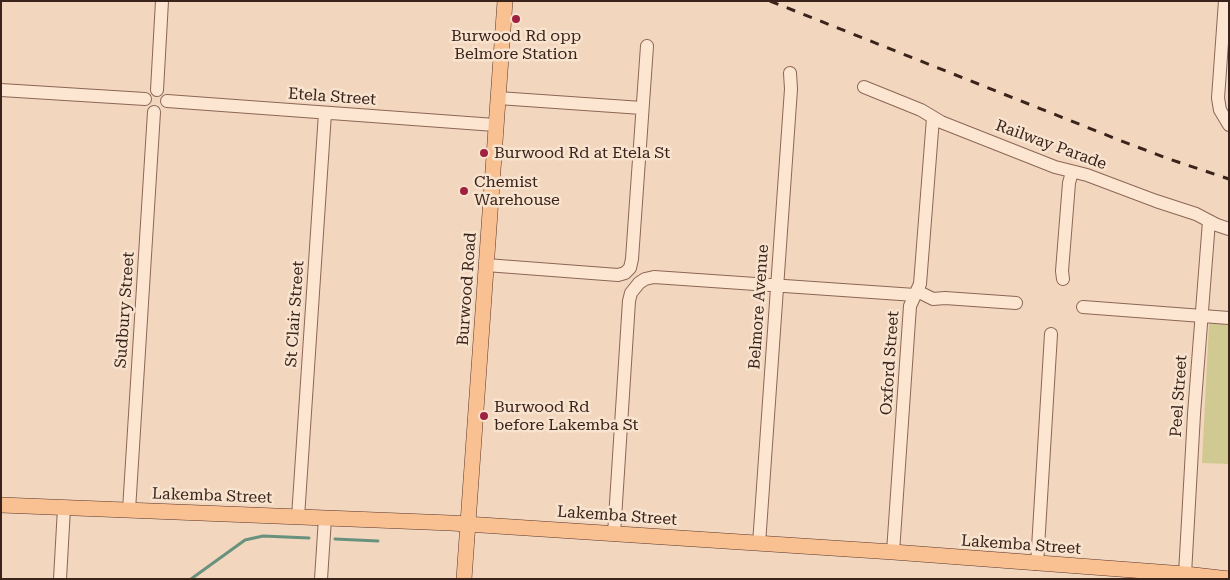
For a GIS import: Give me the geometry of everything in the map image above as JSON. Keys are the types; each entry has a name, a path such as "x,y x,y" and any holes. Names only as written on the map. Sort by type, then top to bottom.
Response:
{"main road":[{"name":"Burwood Road","path":"464,579 505,1"},
{"name":"Lakemba Street","path":"1,505 467,524 893,552 1229,579"}],"street":[{"path":"156,90 162,1"},
{"path":"1225,1 1218,98 1220,110 1229,124"},
{"path":"486,265 618,275 627,271 632,259 647,46"},
{"name":"Belmore Avenue","path":"759,544 791,89 790,73"},
{"name":"Railway Parade","path":"864,87 921,110 934,118 1072,172 1087,175 1156,202 1196,214 1229,229"},
{"path":"1,90 145,99"},
{"path":"156,90 163,93 167,102 161,111 154,112 146,106 145,99 148,93 156,90"},
{"path":"498,98 642,108"},
{"name":"Etela Street","path":"167,102 495,125"},
{"name":"Sudbury Street","path":"129,510 154,112"},
{"name":"St Clair Street","path":"298,517 325,113"},
{"name":"Oxford Street","path":"893,552 910,306 920,284 934,118"},
{"path":"1063,279 1068,183 1072,172"},
{"name":"Peel Street","path":"1185,574 1201,316 1209,221"},
{"path":"614,534 629,301 631,293 645,279 654,277 916,293 933,299 1016,302"},
{"path":"1084,307 1229,318"},
{"path":"1037,564 1051,334"},
{"path":"60,579 64,508"},
{"path":"321,579 325,518"}],"shaded area":[{"path":"1209,323 1229,324 1229,464 1202,463"}],"waterway":[{"path":"191,579 245,540 263,536 309,538"},
{"path":"335,539 378,541"}],"railway":[{"path":"770,1 1119,140 1229,179"}],"place":[{"name":"Burwood Rd opp Belmore Station","path":"516,19"},
{"name":"Burwood Rd at Etela St","path":"484,153"},
{"name":"Chemist Warehouse","path":"464,191"},
{"name":"Burwood Rd before Lakemba St","path":"484,416"}]}
